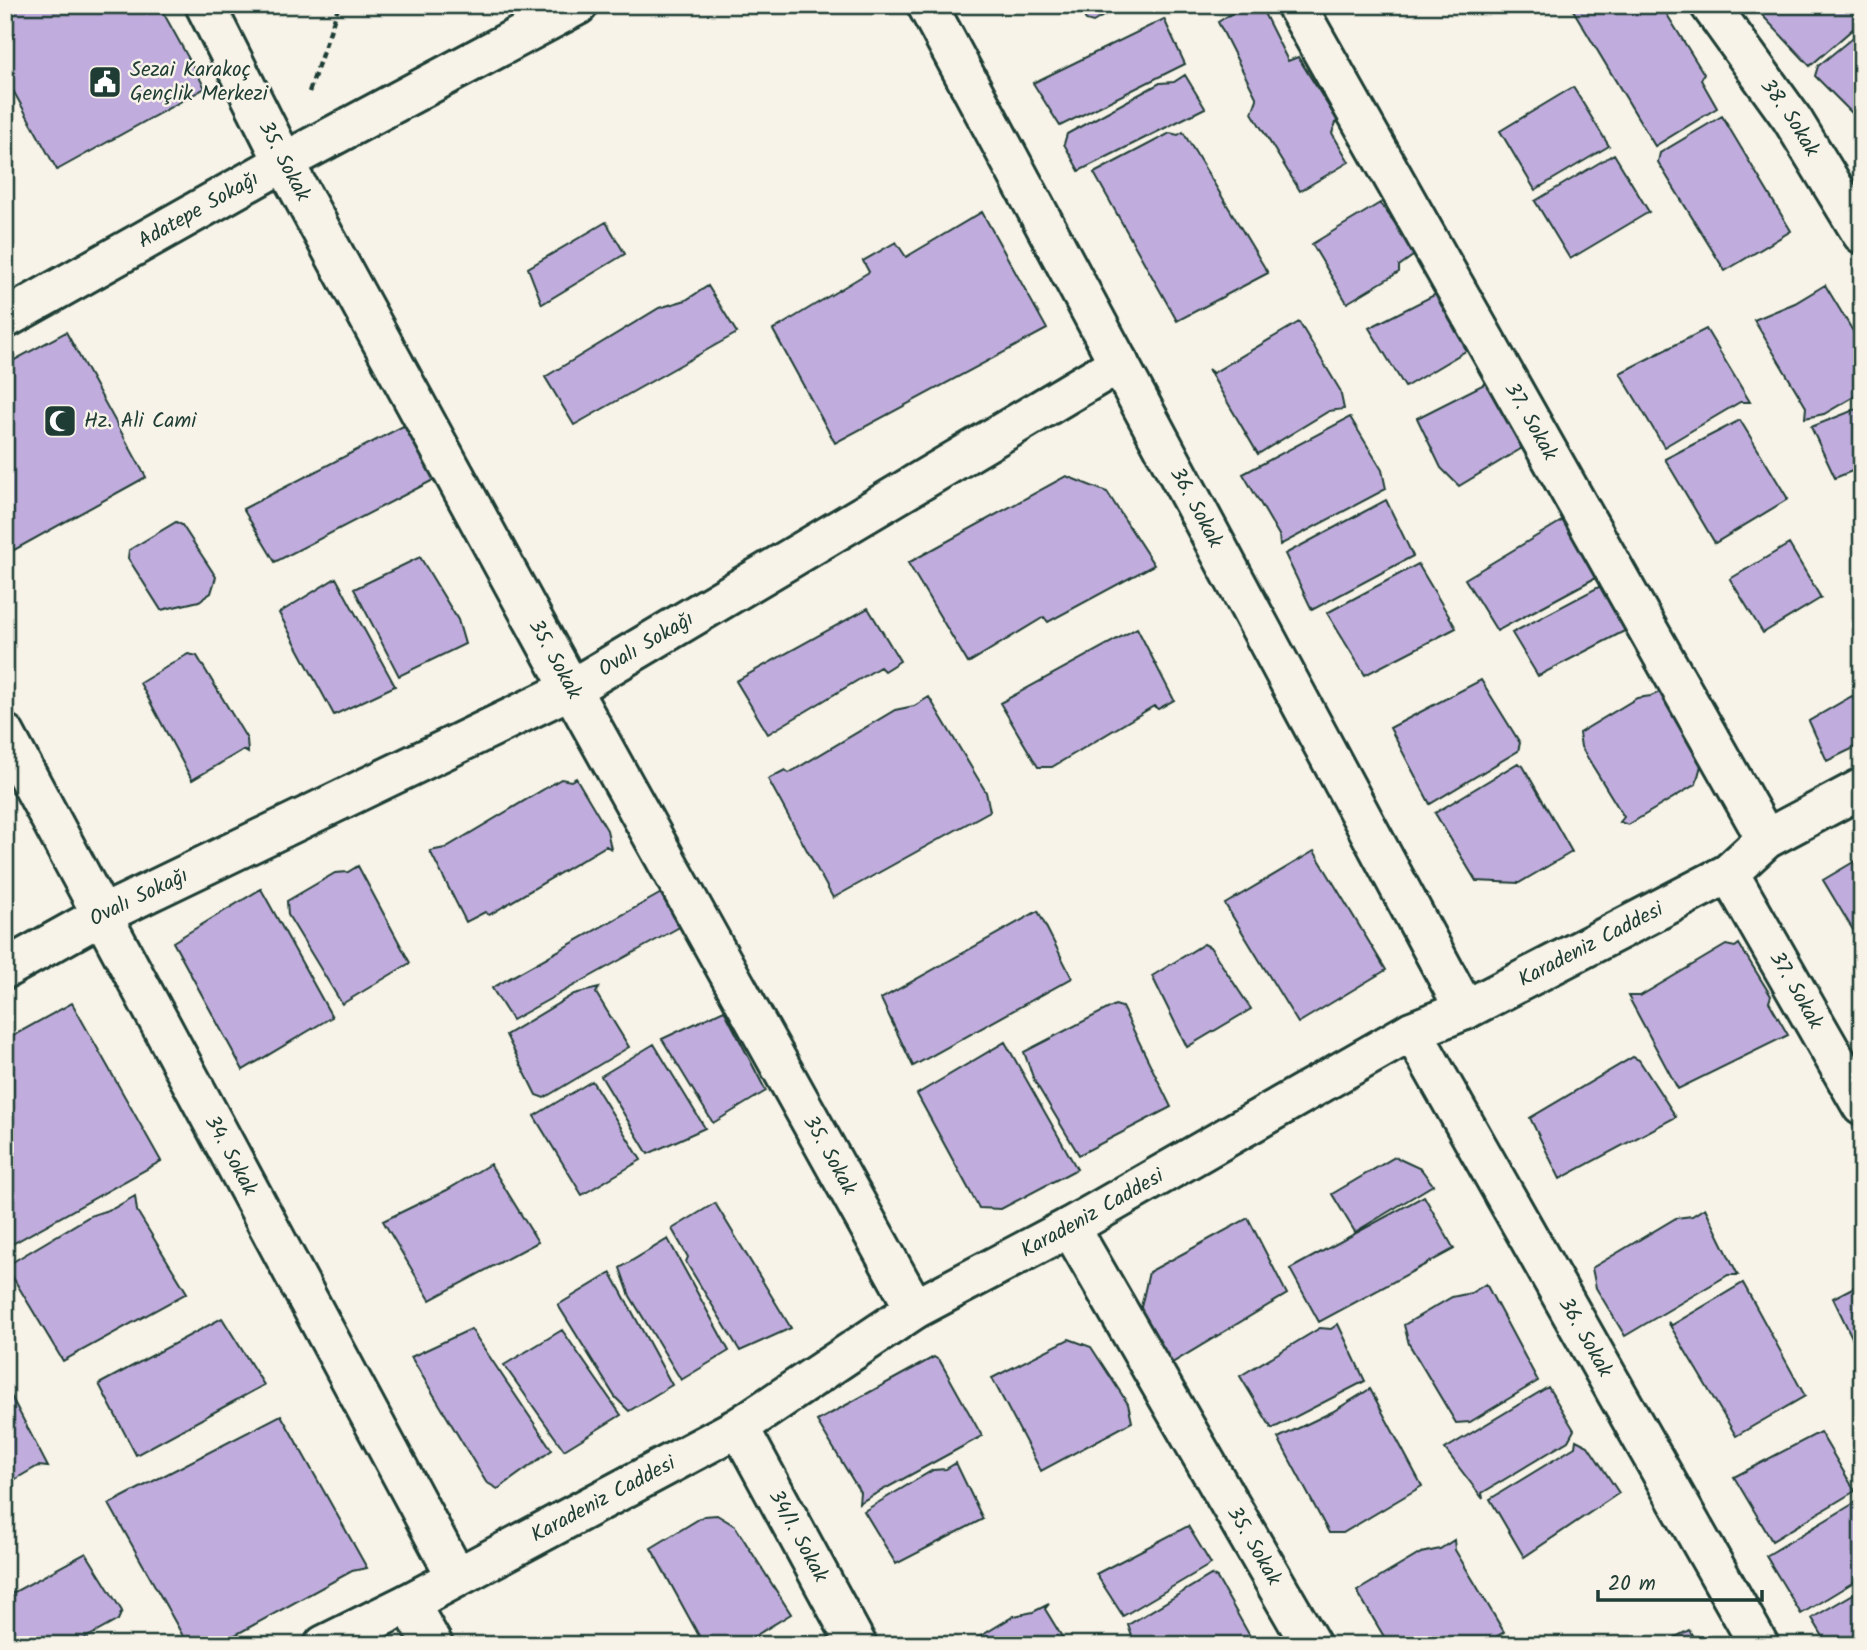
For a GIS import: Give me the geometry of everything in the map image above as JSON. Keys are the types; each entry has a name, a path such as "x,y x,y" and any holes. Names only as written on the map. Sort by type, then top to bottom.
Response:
{"street":[{"name":"35. Sokak","path":"205,5 284,162 571,690 915,1308"},
{"name":"Adatepe Sokağı","path":"5,319 284,162 578,5"},
{"name":"36. Sokak","path":"928,5 1465,1010"},
{"name":"37. Sokak","path":"1296,5 1766,839"},
{"name":"38. Sokak","path":"1710,5 1792,119 1862,234"},
{"name":"Ovalı Sokağı","path":"5,969 102,915 571,690 1119,363"},
{"name":"34. Sokak","path":"5,734 456,1576"},
{"name":"Karadeniz Caddesi","path":"324,1645 409,1603 739,1427 915,1308 1070,1227 1412,1031 1465,1010 1729,873 1766,839 1862,788"},
{"name":"37. Sokak","path":"1729,873 1862,1107"},
{"name":"36. Sokak","path":"1412,1031 1759,1645"},
{"name":"35. Sokak","path":"1070,1227 1311,1645"},
{"name":"34/1. Sokak","path":"739,1427 857,1645"},
{"path":"409,1603 433,1645"}],"path":[{"path":"284,162 339,5"}],"building":[{"name":"Sezai Karakoç Gençlik Merkezi","path":"13,5 159,5 205,88 57,170 5,76 5,10"},
{"path":"1077,5 1122,5 1093,22 1086,20"},
{"path":"1245,5 1260,5 1288,61 1298,57 1337,120 1332,133 1349,162 1300,191 1252,113 1257,99 1218,22"},
{"path":"1570,5 1661,5 1704,74 1701,80 1717,108 1655,146"},
{"path":"1774,5 1858,5 1862,9 1862,21 1810,66 1762,15"},
{"path":"1164,19 1185,64 1060,126 1033,83"},
{"path":"1862,30 1862,123 1815,76 1818,66"},
{"path":"1185,75 1205,108 1079,171 1064,144 1067,134 1160,83 1174,82"},
{"path":"1573,87 1609,146 1535,190 1500,131"},
{"path":"1722,116 1791,231 1725,271 1658,162 1660,153"},
{"path":"1183,132 1268,273 1177,321 1094,173 1170,133 1178,135"},
{"path":"1614,154 1649,212 1570,259 1535,201"},
{"path":"1380,203 1417,253 1399,266 1399,272 1347,303 1312,244"},
{"path":"982,212 1047,329 835,443 773,330 869,272 863,261 896,242 906,257"},
{"path":"606,222 625,254 542,304 528,268"},
{"path":"1825,285 1862,346 1862,392 1824,414 1805,418 1806,407 1754,320 1795,303"},
{"path":"708,286 737,333 574,425 545,377 659,308 686,300"},
{"path":"1446,289 1474,346 1405,387 1369,328"},
{"path":"1299,322 1340,390 1344,409 1329,411 1258,454 1208,369 1213,373"},
{"path":"1706,329 1750,402 1740,402 1664,447 1620,373"},
{"name":"Hz. Ali Cami","path":"66,332 146,477 5,555 5,365"},
{"path":"1494,379 1527,445 1459,486 1441,468 1417,418"},
{"path":"1862,407 1862,467 1835,478 1811,427"},
{"path":"1350,417 1382,470 1386,489 1280,545 1279,535 1243,474"},
{"path":"1740,420 1788,499 1715,543 1665,459"},
{"path":"409,423 441,476 275,562 243,509"},
{"path":"1066,476 1107,492 1154,565 1048,622 1044,617 968,663 908,563"},
{"path":"1386,500 1413,556 1312,610 1285,554"},
{"path":"1575,513 1610,570 1497,631 1465,579"},
{"path":"176,522 182,525 216,577 211,593 199,601 161,610 128,558 129,550"},
{"path":"1789,544 1821,598 1763,633 1730,579"},
{"path":"420,557 458,620 465,644 399,676 354,589"},
{"path":"1418,564 1456,628 1365,675 1327,613"},
{"path":"336,578 395,686 334,715 279,613"},
{"path":"1610,581 1636,625 1538,676 1512,633"},
{"path":"868,608 900,661 884,671 880,667 768,734 736,681"},
{"path":"1137,628 1174,700 1158,709 1154,706 1052,767 1038,767 1000,703"},
{"path":"188,654 197,656 247,739 248,753 243,750 192,780 140,683"},
{"path":"1481,680 1520,743 1518,751 1430,804 1390,728"},
{"path":"1662,691 1703,758 1696,784 1628,825 1620,822 1624,817 1581,747 1579,733 1637,698"},
{"path":"1852,696 1855,699 1862,696 1862,744 1827,761 1809,721"},
{"path":"929,697 986,792 990,811 833,898 768,779 785,770 789,773 895,710 914,706"},
{"path":"1518,763 1523,766 1572,852 1519,883 1476,881 1435,813"},
{"path":"576,778 607,830 611,849 606,846 489,915 485,912 466,922 430,851 445,848 561,779 571,781"},
{"path":"1314,851 1386,970 1298,1023 1225,904"},
{"path":"1862,857 1862,945 1823,880"},
{"path":"358,866 410,963 342,1004 288,915 287,901 335,873 348,872"},
{"path":"261,889 332,1017 243,1070 173,942"},
{"path":"665,891 685,924 512,1020 492,988"},
{"path":"1038,911 1072,978 913,1066 881,999"},
{"path":"1204,944 1210,947 1251,1009 1187,1047 1152,976"},
{"path":"1739,944 1771,996 1769,1002 1788,1035 1678,1089 1628,996 1640,996 1726,945 1735,947"},
{"path":"599,988 596,993 629,1047 544,1098 536,1095 506,1035 574,994"},
{"path":"72,1003 161,1161 5,1248 5,1040"},
{"path":"1115,1005 1122,1007 1171,1107 1079,1155 1034,1080 1024,1052"},
{"path":"724,1010 766,1091 713,1123 662,1039"},
{"path":"1005,1042 1077,1169 1001,1209 979,1208 917,1094"},
{"path":"654,1044 705,1128 648,1154 601,1076"},
{"path":"1633,1057 1639,1060 1676,1117 1560,1179 1530,1118"},
{"path":"592,1081 641,1160 582,1195 534,1116"},
{"path":"1395,1157 1421,1169 1433,1185 1355,1232 1332,1194"},
{"path":"490,1164 538,1242 430,1300 383,1221 447,1190"},
{"path":"135,1196 137,1211 187,1293 63,1361 6,1266 90,1216 114,1208"},
{"path":"1424,1196 1454,1249 1319,1322 1290,1269"},
{"path":"715,1203 791,1328 740,1351 686,1262 688,1257 672,1229"},
{"path":"1705,1208 1738,1275 1728,1275 1625,1336 1596,1288 1592,1268 1676,1218 1692,1216"},
{"path":"1248,1218 1287,1294 1162,1369 1137,1325 1149,1272"},
{"path":"668,1239 729,1351 681,1380 630,1296 620,1268"},
{"path":"611,1273 672,1385 629,1411 615,1397 558,1305"},
{"path":"1743,1283 1805,1396 1736,1436 1668,1322 1672,1325"},
{"path":"1862,1283 1862,1348 1858,1350 1833,1298"},
{"path":"1486,1284 1538,1381 1470,1422 1456,1423 1409,1344 1404,1325 1452,1297 1471,1293"},
{"path":"222,1318 264,1385 136,1455 99,1384"},
{"path":"1338,1324 1365,1381 1272,1429 1240,1376 1320,1328 1331,1329"},
{"path":"471,1329 552,1450 498,1489 486,1482 411,1357"},
{"path":"562,1330 621,1415 564,1450 504,1365"},
{"path":"1069,1339 1091,1347 1128,1404 1132,1422 1041,1471 992,1378"},
{"path":"934,1357 940,1361 982,1436 859,1503 860,1492 817,1421"},
{"path":"1548,1387 1574,1430 1568,1441 1482,1493 1483,1499 1445,1449"},
{"path":"1370,1389 1422,1486 1343,1533 1329,1533 1278,1438 1332,1412"},
{"path":"11,1396 48,1467 38,1466 5,1485 5,1399"},
{"path":"281,1415 367,1568 352,1571 217,1645 188,1645 109,1504"},
{"path":"1820,1432 1855,1491 1772,1541 1734,1477"},
{"path":"1576,1440 1588,1446 1619,1493 1524,1557 1490,1499 1575,1447"},
{"path":"956,1463 983,1519 896,1564 864,1511 933,1470 946,1469"},
{"path":"1856,1502 1862,1512 1862,1577 1801,1614 1766,1556"},
{"path":"717,1515 735,1526 791,1614 740,1645 704,1645 651,1548 704,1516"},
{"path":"1188,1526 1211,1564 1123,1616 1096,1574"},
{"path":"1454,1540 1455,1550 1504,1632 1482,1645 1389,1645 1357,1591 1421,1553 1440,1549"},
{"path":"86,1553 122,1611 118,1620 73,1645 5,1645 5,1597"},
{"path":"1211,1575 1217,1578 1255,1645 1135,1645 1128,1625"},
{"path":"1862,1589 1862,1645 1828,1645 1812,1618"},
{"path":"1049,1604 1045,1609 1067,1645 966,1645 1014,1616 1033,1612"},
{"path":"1689,1630 1698,1645 1660,1645"}],"place":[{"name":"Sezai Karakoç Gençlik Merkezi","path":"105,82"},
{"name":"Hz. Ali Cami","path":"60,421"}]}
